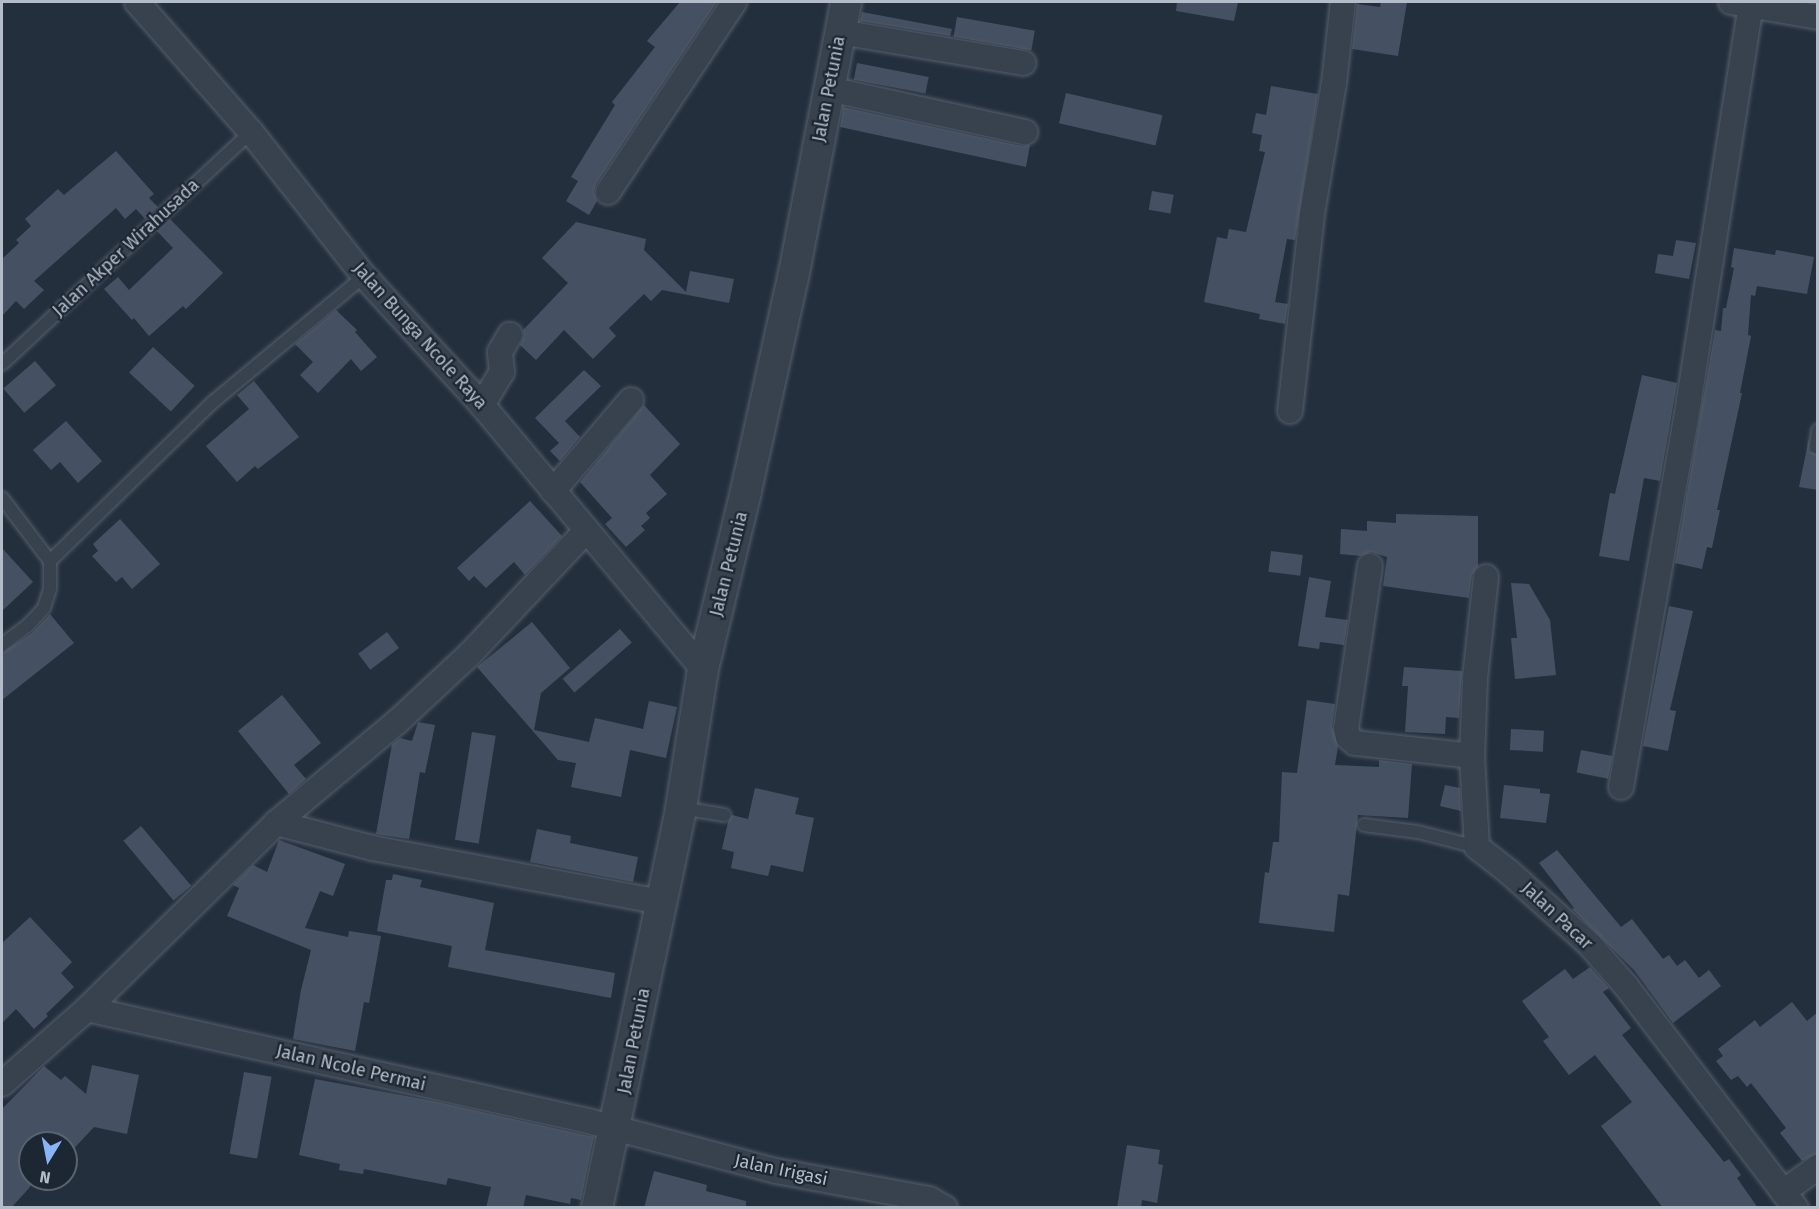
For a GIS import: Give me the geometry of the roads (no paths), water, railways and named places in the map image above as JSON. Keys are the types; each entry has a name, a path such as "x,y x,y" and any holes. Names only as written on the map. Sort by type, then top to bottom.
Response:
{"street":[{"name":"Jalan Bunga Ncole Raya","path":"137,2 251,132 364,276 482,405 703,669"},
{"path":"608,192 734,2"},
{"name":"Jalan Petunia","path":"597,1208 616,1128 681,808 703,669 746,491 794,273 846,2"},
{"path":"1290,411 1312,214 1334,83 1343,2"},
{"path":"1621,787 1689,400 1741,4 1818,17"},
{"path":"840,32 1023,63"},
{"path":"829,90 1024,132"},
{"path":"482,405 502,372 500,352 510,335"},
{"path":"553,491 631,400"},
{"path":"2,1084 87,1009 276,823 397,722 470,654 587,530"},
{"path":"1370,566 1346,728 1348,737 1355,743 1472,756"},
{"path":"1477,848 1472,756 1475,679 1486,577"},
{"path":"276,823 372,848 662,902"},
{"name":"Jalan Pacar","path":"1477,848 1509,872 1590,945 1626,986 1790,1200"},
{"name":"Jalan Ncole Permai","path":"87,1009 616,1128"},
{"name":"Jalan Irigasi","path":"616,1128 776,1171 929,1199 945,1208"},
{"path":"1790,1200 1818,1167"},
{"path":"876,1208 895,1192"}],"lane":[{"name":"Jalan Akper Wirahusada","path":"2,364 251,132"},
{"path":"50,561 213,402 364,276"},
{"path":"1816,447 1818,430"},
{"path":"2,498 50,561 50,589 44,608 27,626 2,645"},
{"path":"681,808 724,815"},
{"path":"1364,825 1418,832 1477,848"}]}
